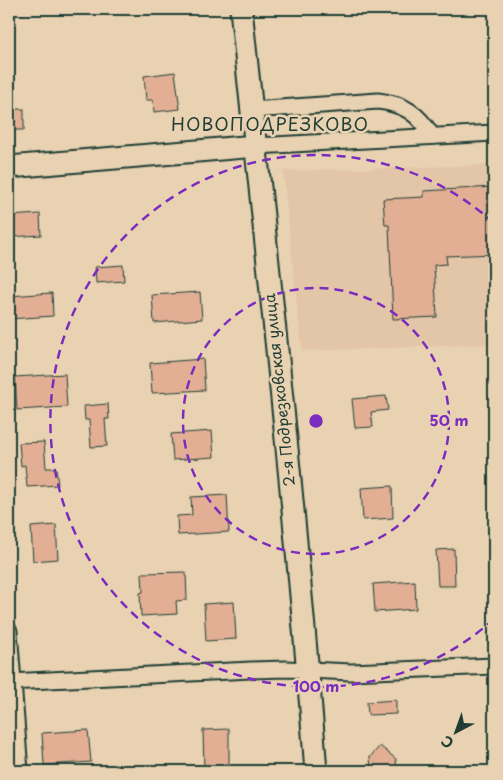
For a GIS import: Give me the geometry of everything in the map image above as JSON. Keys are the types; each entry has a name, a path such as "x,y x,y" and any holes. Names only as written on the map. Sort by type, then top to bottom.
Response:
{"street":[{"name":"2-я Подрезковская улица","path":"241,9 308,671 316,771"},
{"path":"252,110 378,101 394,103 409,110 419,118 432,136"},
{"path":"9,167 256,146 494,133"},
{"path":"9,630 11,682 20,771"},
{"path":"11,682 251,670 286,669 351,672 494,666"}],"shaded area":[{"path":"494,165 494,344 302,351 283,171"}],"building":[{"path":"175,72 180,109 154,112 153,100 146,100 144,76"},
{"path":"9,109 24,109 24,130 9,130"},
{"path":"494,187 494,254 446,256 447,264 434,265 437,317 393,319 389,225 385,225 383,199 424,197 424,191"},
{"path":"40,214 41,235 9,237 9,216"},
{"path":"123,265 124,281 96,283 95,267"},
{"path":"200,292 202,319 154,323 152,295"},
{"path":"52,293 53,316 9,319 9,296"},
{"path":"203,359 205,390 152,393 150,363"},
{"path":"65,374 67,407 17,410 15,377"},
{"path":"386,396 388,410 371,412 373,427 355,428 352,399"},
{"path":"108,404 109,419 105,419 107,446 91,447 89,420 85,420 84,406"},
{"path":"212,431 214,457 173,460 171,434"},
{"path":"44,442 46,468 56,468 58,485 27,487 25,465 21,466 19,443"},
{"path":"392,486 393,518 363,520 361,488"},
{"path":"227,495 229,532 178,535 177,516 192,515 191,497"},
{"path":"56,525 58,559 33,561 31,527"},
{"path":"454,549 455,586 438,586 436,550"},
{"path":"186,572 187,600 176,601 177,614 141,616 140,593 143,592 142,573"},
{"path":"415,581 416,609 375,612 373,584"},
{"path":"234,602 236,639 206,641 204,604"},
{"path":"396,700 396,714 368,715 367,702"},
{"path":"229,729 229,771 204,771 203,730"},
{"path":"88,730 91,762 44,765 42,733"},
{"path":"380,746 396,759 397,771 371,771 370,757"}],"district":[{"name":"НОВОПОДРЕЗКОВО","path":"270,125"}]}
